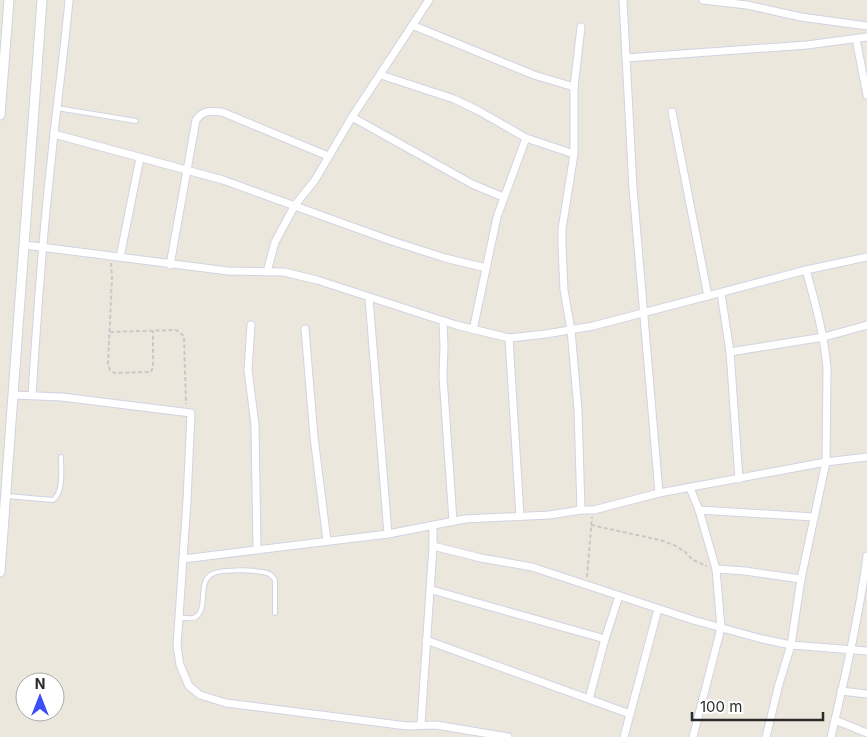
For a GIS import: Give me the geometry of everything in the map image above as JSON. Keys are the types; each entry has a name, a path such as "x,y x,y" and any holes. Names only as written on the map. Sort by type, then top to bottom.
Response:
{"street":[{"path":"0,115 9,0"},
{"path":"0,569 42,0"},
{"path":"32,394 34,347 43,247 68,0"},
{"path":"266,272 274,242 295,206 315,180 352,117 430,0"},
{"path":"624,0 633,188 659,493"},
{"path":"703,0 747,5 801,17 867,26"},
{"path":"412,25 534,76 574,87"},
{"path":"581,27 574,87 574,154 562,229 563,273 571,330 580,443 582,510"},
{"path":"626,58 807,45 867,37"},
{"path":"856,39 867,95"},
{"path":"0,76 4,65"},
{"path":"381,75 460,102 526,138 574,154"},
{"path":"170,264 196,120 200,114 212,111 222,112 328,156"},
{"path":"672,112 708,296"},
{"path":"352,117 472,184 503,197"},
{"path":"54,134 223,180 390,240 444,258 486,268"},
{"path":"473,330 492,238 503,197 526,138"},
{"path":"120,257 140,158"},
{"path":"25,245 239,272 284,272 317,280 473,330 509,338 571,330 645,313 806,270 867,257"},
{"path":"766,737 791,645 802,579 826,462 827,368 824,337 806,270"},
{"path":"721,293 730,352 739,479"},
{"path":"369,298 388,534"},
{"path":"443,321 443,377 453,521"},
{"path":"251,325 248,370 255,425 257,550"},
{"path":"730,352 824,337 867,325"},
{"path":"305,328 314,437 327,542"},
{"path":"509,338 520,516"},
{"path":"13,395 32,394 191,413 177,646 180,665 189,686 200,695 226,703 245,706 407,726 422,724 444,726 508,737"},
{"path":"183,559 388,534 433,527 453,521 594,510 659,493 826,462 867,457"},
{"path":"690,488 699,510 716,569 722,628 693,737"},
{"path":"699,510 814,518"},
{"path":"422,724 426,640 432,590 433,527"},
{"path":"433,546 481,558 521,564 762,640 791,645 867,651"},
{"path":"831,737 852,650 867,556"},
{"path":"716,569 802,579"},
{"path":"432,590 605,639"},
{"path":"589,699 605,639 620,596"},
{"path":"624,737 658,608"},
{"path":"426,640 630,714"},
{"path":"841,691 867,694"},
{"path":"835,720 867,733"}],"lane":[{"path":"57,108 136,121"},
{"path":"5,496 53,500 58,496 62,457"},
{"path":"178,617 197,617 208,576 216,572 227,571 261,572 273,576 275,580 275,613"}],"path":[{"path":"110,256 112,279 108,364 110,370 115,373 151,372 153,367 153,330"},
{"path":"110,332 176,330 184,336 186,412"},
{"path":"585,584 594,510"},
{"path":"591,525 660,540 685,552 700,564 716,569"}]}
